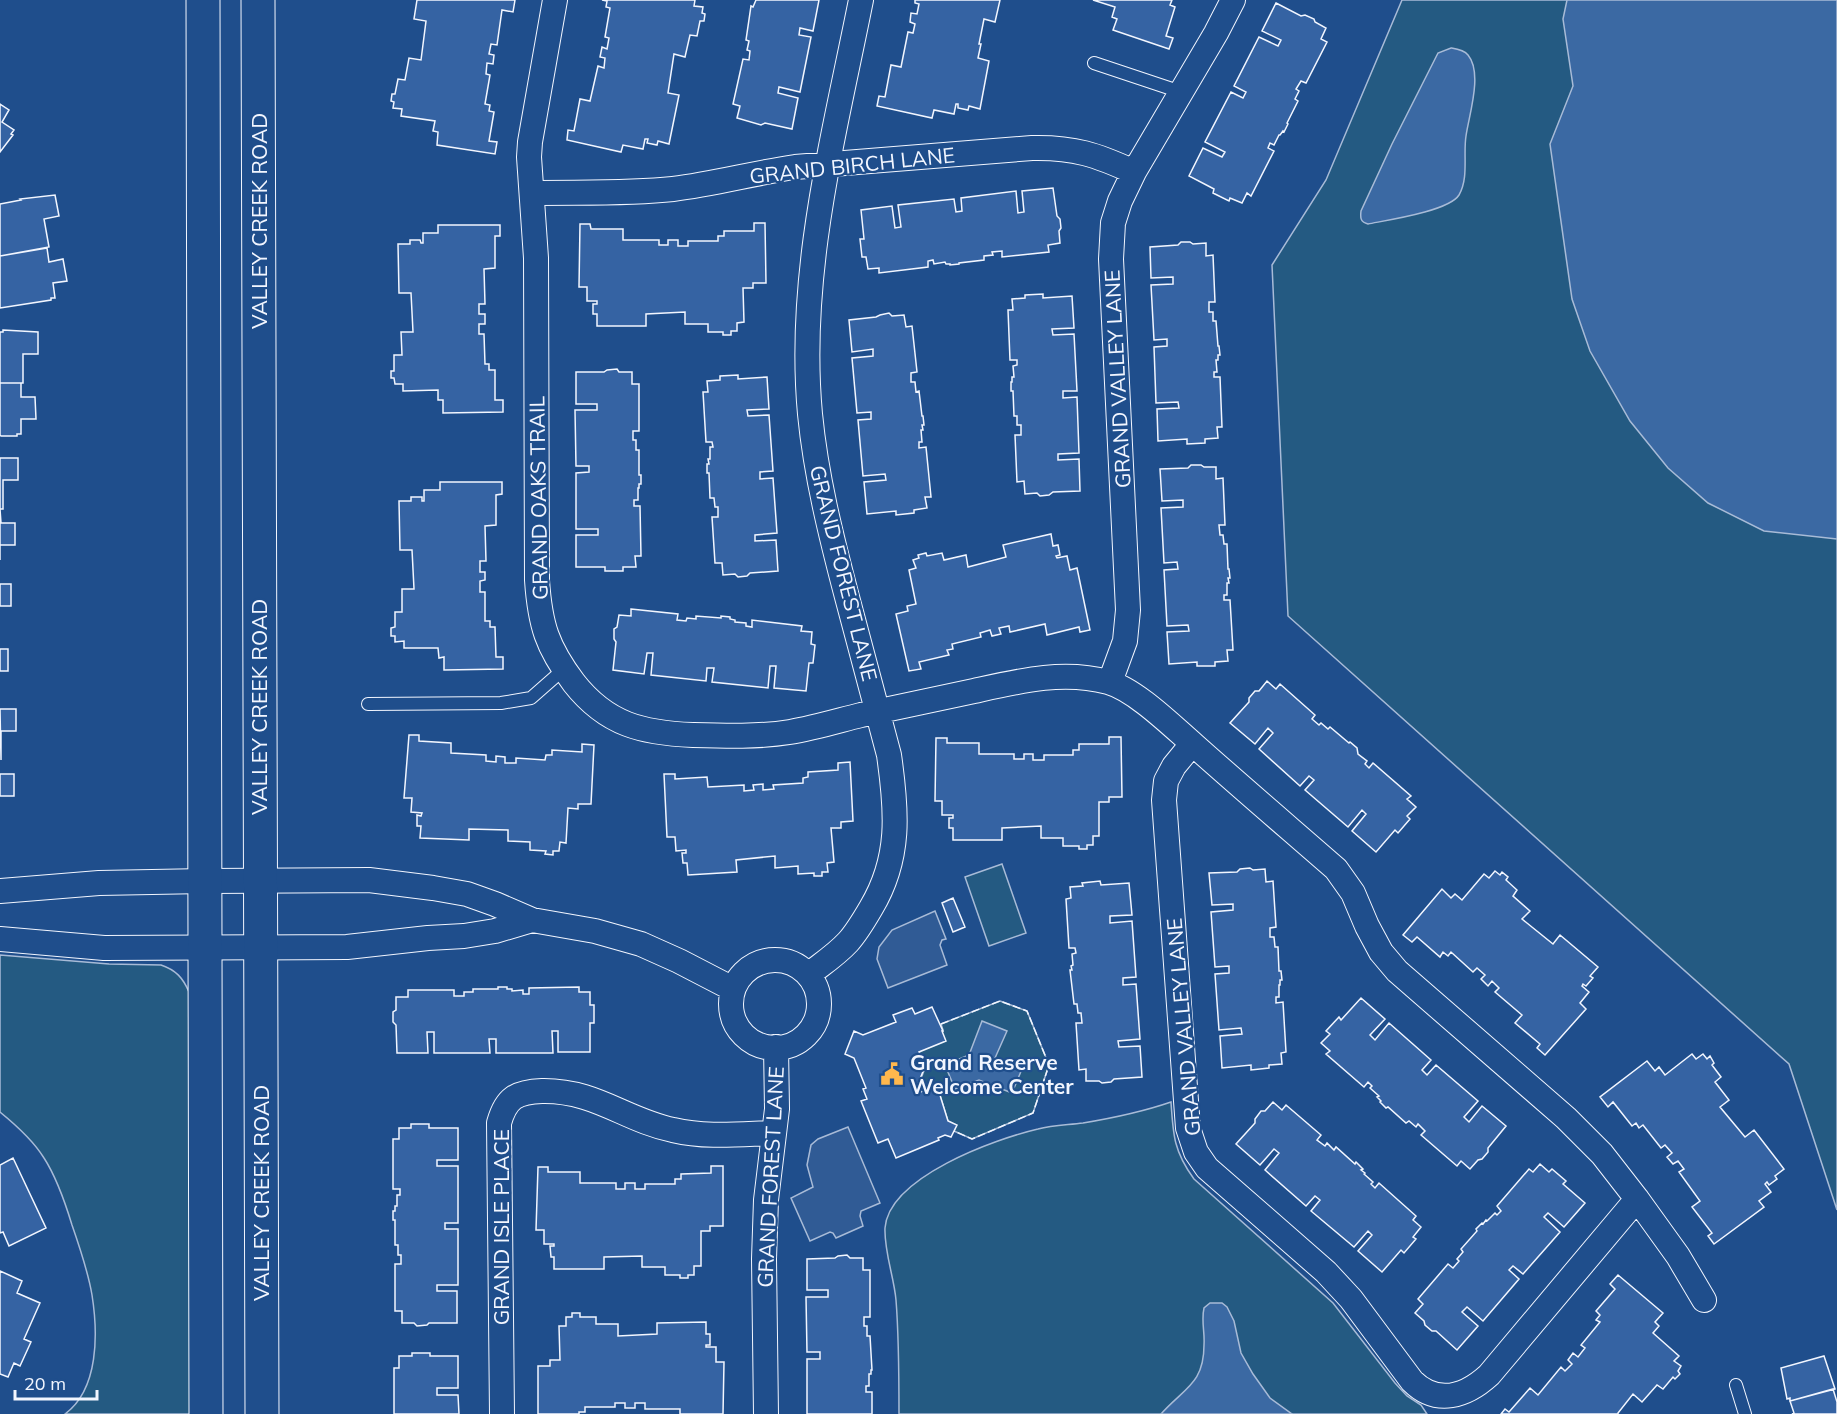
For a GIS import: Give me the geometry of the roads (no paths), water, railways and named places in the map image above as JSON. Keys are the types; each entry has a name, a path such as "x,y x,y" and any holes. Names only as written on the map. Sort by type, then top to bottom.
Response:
{"main road":[{"path":"203,0 206,1414"},
{"name":"VALLEY CREEK ROAD","path":"258,0 262,1414"}],"street":[{"name":"GRAND OAKS TRAIL","path":"555,0 529,157 536,258 537,568 539,610 548,643 585,697 607,714 631,726 660,734 740,737 780,733 1043,678 1062,676 1110,682"},
{"name":"GRAND FOREST LANE","path":"808,975 834,955 859,929 882,887 892,855 895,814 889,755 827,519 810,414 808,366 810,283 828,164 861,0"},
{"name":"GRAND VALLEY LANE","path":"1110,682 1125,641 1128,610 1111,246 1113,223 1134,172 1233,0"},
{"name":"GRAND BIRCH LANE","path":"532,193 671,189 760,172 828,164 1051,148 1083,152 1134,172"},
{"path":"1110,682 1137,698 1336,869 1353,893 1367,926 1382,952 1397,971 1566,1119 1602,1154 1678,1256 1704,1300"},
{"name":"GRAND VALLEY LANE","path":"1192,744 1174,766 1166,781 1164,800 1188,1128 1196,1152 1207,1168 1326,1272 1357,1308 1412,1381 1421,1390 1436,1395 1465,1393 1478,1386 1637,1199"},
{"path":"0,891 99,882 260,880 369,880 433,888 467,894 532,920 595,931 641,944 680,961 733,989"},
{"path":"0,939 95,948 347,947 464,936 495,931 532,920"},
{"path":"766,960 782,960 796,965 808,975 816,988 819,1003 816,1018 809,1031 798,1041 784,1047 770,1048 746,1037 732,1015 733,989 740,976 752,966 766,960"},
{"name":"GRAND FOREST LANE","path":"766,1414 764,1252 766,1200 778,1091 776,1047"},
{"name":"GRAND ISLE PLACE","path":"502,1414 499,1123 503,1109 513,1097 526,1092 571,1093 596,1100 677,1131 714,1134 774,1133"}],"lane":[{"path":"1094,63 1181,92"},
{"path":"368,704 516,702 531,698 564,669"},
{"path":"1736,1385 1745,1414"}],"place":[{"name":"Grand Reserve Welcome Center","path":"892,1074"}]}
